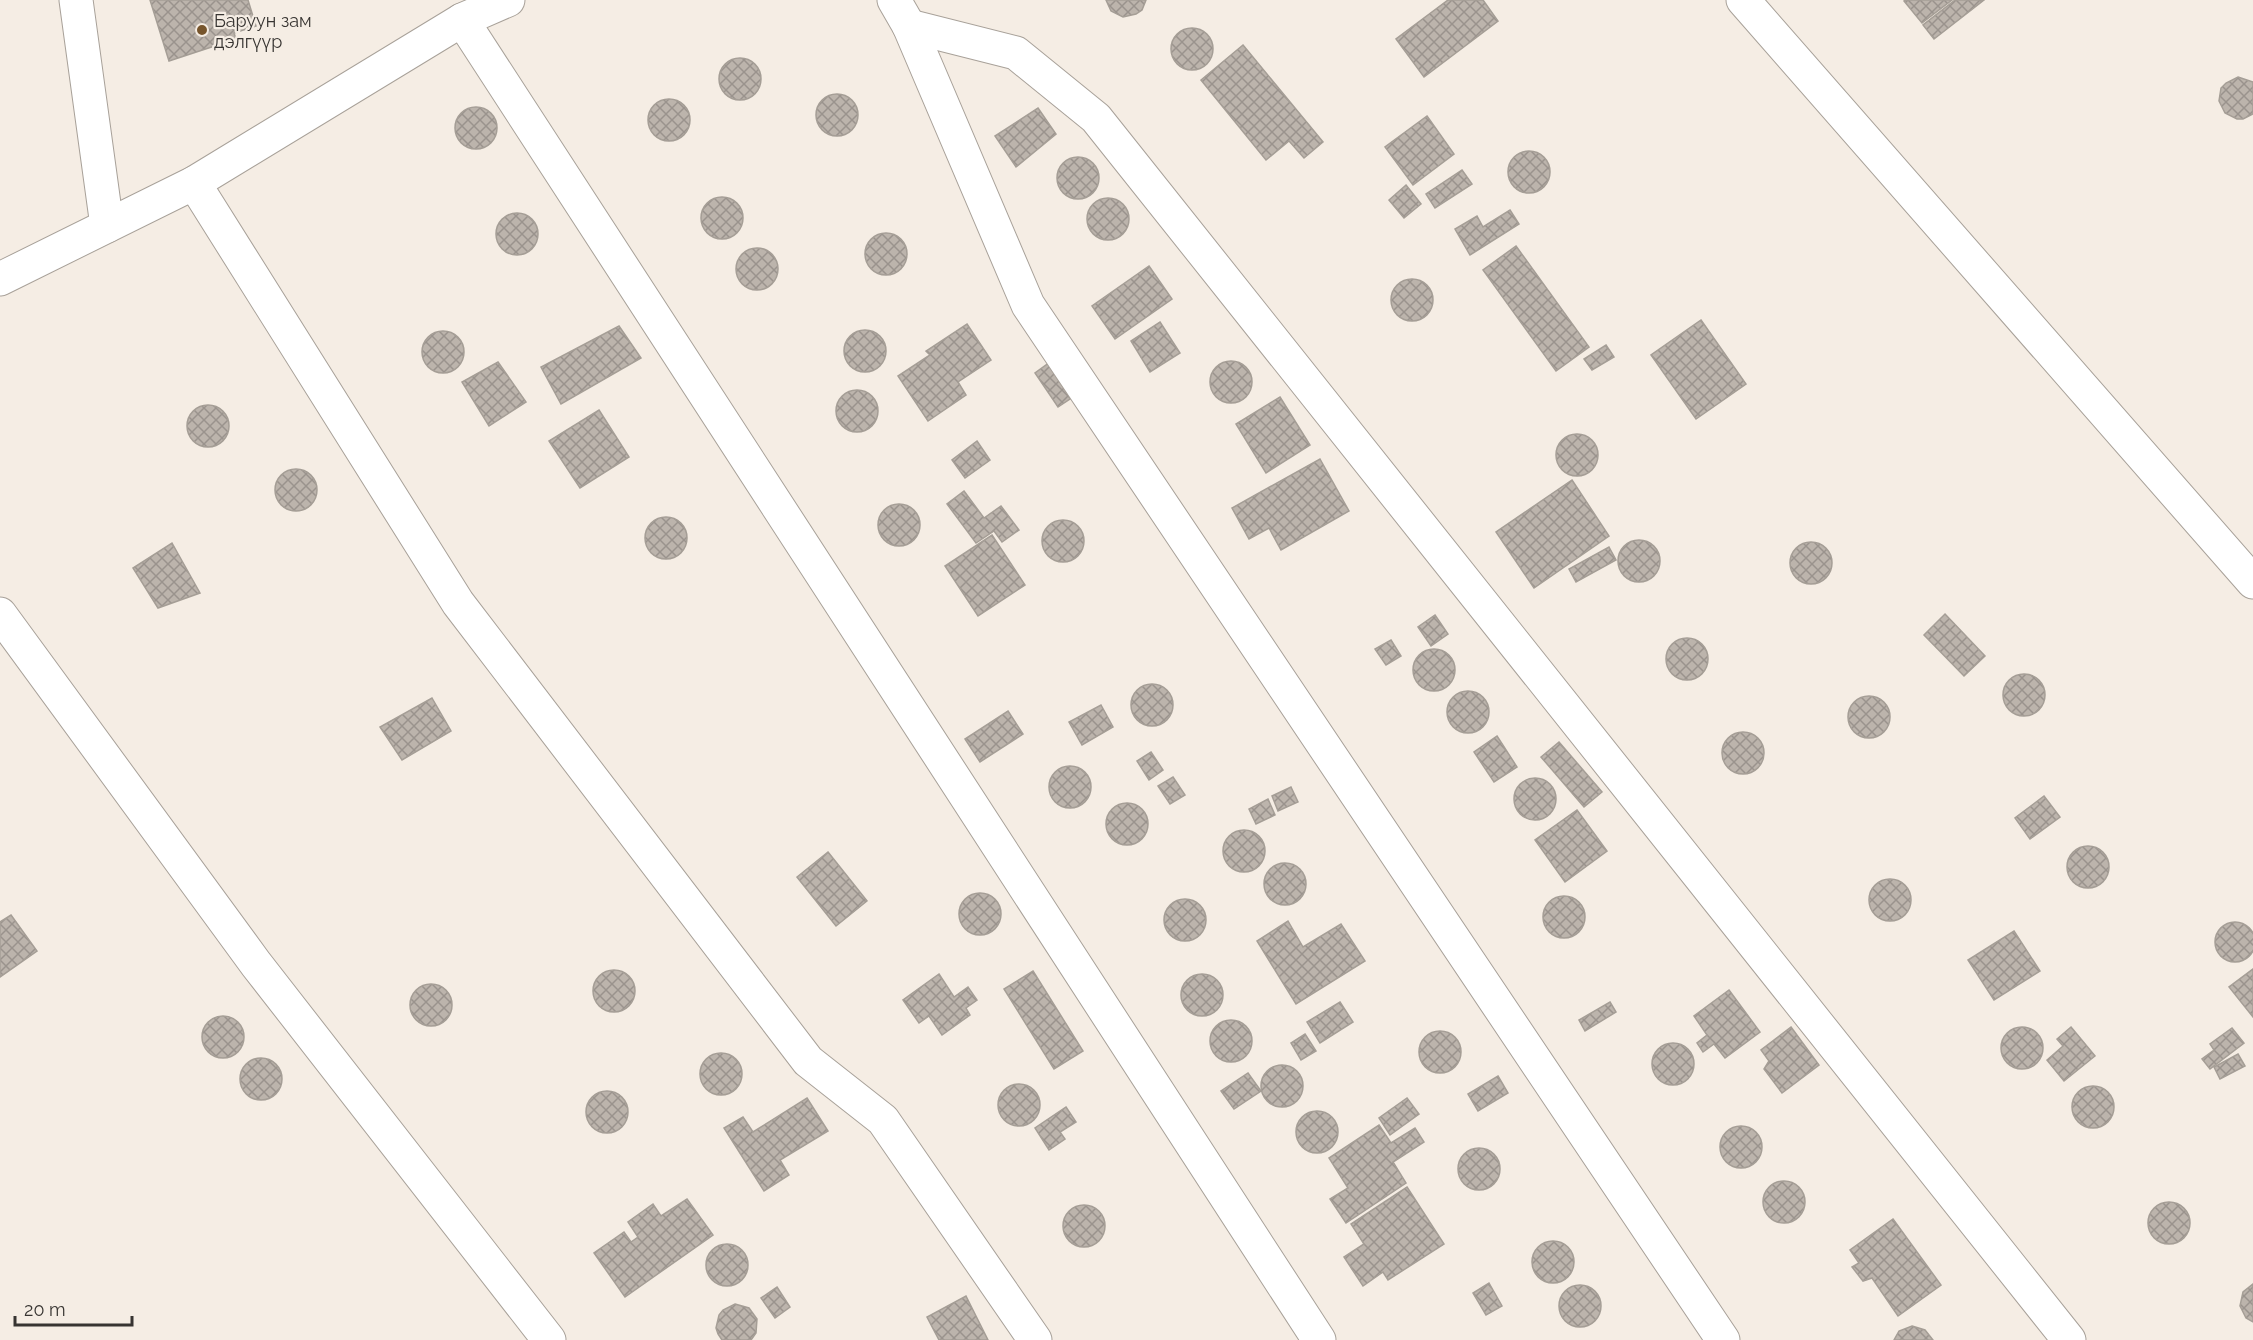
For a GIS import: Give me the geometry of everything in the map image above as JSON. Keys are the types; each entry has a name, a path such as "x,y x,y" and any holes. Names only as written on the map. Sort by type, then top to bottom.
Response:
{"street":[{"path":"76,0 107,226"},
{"path":"0,279 194,183 462,20 508,0"},
{"path":"1743,0 2253,582"},
{"path":"902,13 1028,305 1723,1340"},
{"path":"902,13 1016,53 1096,118 2069,1340"},
{"path":"462,20 1319,1340"},
{"path":"194,183 458,603 807,1061 883,1120 1035,1340"},
{"path":"0,614 256,964 549,1340"}],"building":[{"name":"Баруун зам дэлгүүр","path":"150,0 248,0 256,26 234,33 236,39 169,61"},
{"path":"1106,0 1146,0 1142,10 1123,17 1111,11"},
{"path":"1448,0 1483,0 1498,21 1424,77 1396,39"},
{"path":"1952,0 1922,23 1904,1"},
{"path":"1955,0 1984,0 1934,39 1923,25"},
{"path":"1192,28 1207,34 1213,49 1207,64 1192,70 1177,64 1171,49 1177,34"},
{"path":"1243,45 1323,142 1304,158 1289,141 1266,160 1201,80"},
{"path":"740,58 755,64 761,79 755,94 740,100 725,94 719,79 725,64"},
{"path":"2238,77 2253,82 2253,114 2243,119 2237,119 2225,113 2219,101 2221,88"},
{"path":"837,94 852,100 858,115 852,130 837,136 822,130 816,115 822,100"},
{"path":"669,99 684,105 690,120 684,135 669,141 654,135 648,120 654,105"},
{"path":"476,107 491,113 497,128 491,143 476,149 461,143 455,128 461,113"},
{"path":"1038,108 1056,134 1016,167 995,136"},
{"path":"1427,116 1454,154 1413,185 1385,147"},
{"path":"1529,151 1544,157 1550,172 1544,187 1529,193 1514,187 1508,172 1514,157"},
{"path":"1078,157 1093,163 1099,178 1093,193 1078,199 1063,193 1057,178 1063,163"},
{"path":"1462,170 1472,184 1435,208 1426,194"},
{"path":"1406,185 1421,204 1404,218 1389,200"},
{"path":"722,197 737,203 743,218 737,233 722,239 707,233 701,218 707,203"},
{"path":"1108,198 1123,204 1129,219 1123,234 1108,240 1093,234 1087,219 1093,204"},
{"path":"1510,210 1519,224 1470,255 1455,229 1477,216 1483,227"},
{"path":"517,213 532,219 538,234 532,249 517,255 502,249 496,234 502,219"},
{"path":"886,233 901,239 907,254 901,269 886,275 871,269 865,254 871,239"},
{"path":"1516,246 1589,347 1556,371 1483,270"},
{"path":"757,248 772,254 778,269 772,284 757,290 742,284 736,269 742,254"},
{"path":"1149,266 1172,299 1115,339 1092,306"},
{"path":"1412,279 1427,285 1433,300 1427,315 1412,321 1397,315 1391,300 1397,285"},
{"path":"1701,320 1746,384 1696,419 1651,355"},
{"path":"1160,322 1180,353 1150,372 1131,341"},
{"path":"967,324 991,360 958,382 966,395 928,421 898,376 930,355 926,351"},
{"path":"619,326 641,358 561,404 541,367"},
{"path":"865,330 880,336 886,351 880,366 865,372 850,366 844,351 850,336"},
{"path":"443,331 458,337 464,352 458,367 443,373 428,367 422,352 428,337"},
{"path":"1606,345 1614,357 1592,370 1584,359"},
{"path":"1231,361 1246,367 1252,382 1246,397 1231,403 1216,397 1210,382 1216,367"},
{"path":"498,362 526,402 489,426 462,382"},
{"path":"1050,362 1073,397 1058,407 1035,373"},
{"path":"857,390 872,396 878,411 872,426 857,432 842,426 836,411 842,396"},
{"path":"1280,397 1310,445 1266,473 1236,424"},
{"path":"208,405 223,411 229,426 223,441 208,447 193,441 187,426 193,411"},
{"path":"599,410 629,457 580,488 549,441"},
{"path":"1577,434 1592,440 1598,455 1592,470 1577,476 1562,470 1556,455 1562,440"},
{"path":"977,441 990,460 965,478 952,460"},
{"path":"1320,459 1349,511 1281,550 1269,528 1249,539 1232,508"},
{"path":"296,469 311,475 317,490 311,505 296,511 281,505 275,490 281,475"},
{"path":"1572,480 1609,536 1534,588 1496,532"},
{"path":"964,491 984,518 1001,506 1019,530 1002,542 994,531 976,543 947,504"},
{"path":"899,504 914,510 920,525 914,540 899,546 884,540 878,525 884,510"},
{"path":"666,517 681,523 687,538 681,553 666,559 651,553 645,538 651,523"},
{"path":"1063,520 1078,526 1084,541 1078,556 1063,562 1048,556 1042,541 1048,526"},
{"path":"992,535 1025,585 978,616 945,566"},
{"path":"1639,540 1654,546 1660,561 1654,576 1639,582 1624,576 1618,561 1624,546"},
{"path":"1811,542 1826,548 1832,563 1826,578 1811,584 1796,578 1790,563 1796,548"},
{"path":"172,543 200,593 158,608 133,568"},
{"path":"1609,547 1616,560 1576,582 1569,569"},
{"path":"1945,614 1985,656 1964,676 1924,635"},
{"path":"1435,615 1448,634 1431,646 1418,627"},
{"path":"1687,638 1702,644 1708,659 1702,674 1687,680 1672,674 1666,659 1672,644"},
{"path":"1391,640 1401,656 1386,665 1375,649"},
{"path":"1434,649 1449,655 1455,670 1449,685 1434,691 1419,685 1413,670 1419,655"},
{"path":"2024,674 2039,680 2045,695 2039,710 2024,716 2009,710 2003,695 2009,680"},
{"path":"1152,684 1167,690 1173,705 1167,720 1152,726 1137,720 1131,705 1137,690"},
{"path":"1468,691 1483,697 1489,712 1483,727 1468,733 1453,727 1447,712 1453,697"},
{"path":"1869,696 1884,702 1890,717 1884,732 1869,738 1854,732 1848,717 1854,702"},
{"path":"432,698 451,731 402,760 380,727"},
{"path":"1101,705 1113,727 1082,745 1069,722"},
{"path":"1008,711 1023,734 980,762 965,739"},
{"path":"1743,732 1758,738 1764,753 1758,768 1743,774 1728,768 1722,753 1728,738"},
{"path":"1497,736 1517,767 1494,782 1474,752"},
{"path":"1559,742 1602,792 1584,807 1541,757"},
{"path":"1151,752 1163,770 1149,780 1137,761"},
{"path":"1070,766 1085,772 1091,787 1085,802 1070,808 1055,802 1049,787 1055,772"},
{"path":"1173,777 1185,795 1170,804 1158,786"},
{"path":"1535,778 1550,784 1556,799 1550,814 1535,820 1520,814 1514,799 1520,784"},
{"path":"1291,787 1298,802 1278,811 1272,796"},
{"path":"2044,796 2060,817 2030,839 2015,818"},
{"path":"1268,799 1275,815 1256,824 1249,809"},
{"path":"1127,803 1142,809 1148,824 1142,839 1127,845 1112,839 1106,824 1112,809"},
{"path":"1577,810 1607,851 1565,882 1535,840"},
{"path":"1244,830 1259,836 1265,851 1259,866 1244,872 1229,866 1223,851 1229,836"},
{"path":"2088,846 2103,852 2109,867 2103,882 2088,888 2073,882 2067,867 2073,852"},
{"path":"828,852 867,901 836,926 797,877"},
{"path":"1285,863 1300,869 1306,884 1300,899 1285,905 1270,899 1264,884 1270,869"},
{"path":"1890,879 1905,885 1911,900 1905,915 1890,921 1875,915 1869,900 1875,885"},
{"path":"980,893 995,899 1001,914 995,929 980,935 965,929 959,914 965,899"},
{"path":"1564,896 1579,902 1585,917 1579,932 1564,938 1549,932 1543,917 1549,902"},
{"path":"1185,899 1200,905 1206,920 1200,935 1185,941 1170,935 1164,920 1170,905"},
{"path":"11,915 37,951 0,977 0,922"},
{"path":"1288,921 1303,947 1341,924 1365,961 1296,1004 1257,941"},
{"path":"2235,922 2243,923 2249,928 2254,934 2254,950 2249,956 2243,961 2235,962 2227,961 2221,956 2216,950 2215,942 2216,934 2221,928 2227,923"},
{"path":"2014,931 2040,971 1994,1000 1968,960"},
{"path":"2253,969 2253,1017 2229,987"},
{"path":"614,970 629,976 635,991 629,1006 614,1012 599,1006 593,991 599,976"},
{"path":"1033,971 1083,1051 1054,1069 1004,989"},
{"path":"939,974 954,997 968,987 977,1000 966,1008 970,1015 942,1035 929,1016 919,1023 903,1000"},
{"path":"1202,974 1217,980 1223,995 1217,1010 1202,1016 1187,1010 1181,995 1187,980"},
{"path":"431,984 446,990 452,1005 446,1020 431,1026 416,1020 410,1005 416,990"},
{"path":"1729,990 1760,1032 1725,1058 1714,1044 1703,1052 1697,1043 1707,1035 1694,1016"},
{"path":"1340,1002 1353,1022 1320,1043 1307,1022"},
{"path":"1610,1002 1616,1012 1585,1031 1579,1020"},
{"path":"223,1016 238,1022 244,1037 238,1052 223,1058 208,1052 202,1037 208,1022"},
{"path":"1231,1020 1246,1026 1252,1041 1246,1056 1231,1062 1216,1056 1210,1041 1216,1026"},
{"path":"1791,1027 1819,1065 1782,1093 1764,1069 1769,1061 1761,1050"},
{"path":"2022,1027 2037,1033 2043,1048 2037,1063 2022,1069 2007,1063 2001,1048 2007,1033"},
{"path":"2071,1027 2095,1056 2064,1081 2047,1060 2063,1046 2057,1039"},
{"path":"2232,1028 2244,1043 2210,1069 2202,1059 2214,1050 2210,1044"},
{"path":"1440,1031 1455,1037 1461,1052 1455,1067 1440,1073 1425,1067 1419,1052 1425,1037"},
{"path":"1305,1034 1316,1051 1301,1060 1291,1043"},
{"path":"1673,1043 1688,1049 1694,1064 1688,1079 1673,1085 1658,1079 1652,1064 1658,1049"},
{"path":"721,1053 736,1059 742,1074 736,1089 721,1095 706,1089 700,1074 706,1059"},
{"path":"2238,1054 2245,1066 2220,1079 2214,1067"},
{"path":"261,1058 276,1064 282,1079 276,1094 261,1100 246,1094 240,1079 246,1064"},
{"path":"1282,1065 1297,1071 1303,1086 1297,1101 1282,1107 1267,1101 1261,1086 1267,1071"},
{"path":"1248,1073 1261,1091 1234,1109 1221,1091"},
{"path":"1498,1076 1508,1093 1478,1111 1468,1094"},
{"path":"1019,1084 1034,1090 1040,1105 1034,1120 1019,1126 1004,1120 998,1105 1004,1090"},
{"path":"2093,1086 2108,1092 2114,1107 2108,1122 2093,1128 2078,1122 2072,1107 2078,1092"},
{"path":"607,1091 622,1097 628,1112 622,1127 607,1133 592,1127 586,1112 592,1097"},
{"path":"807,1098 828,1131 780,1160 789,1175 764,1191 724,1128 743,1117 753,1132"},
{"path":"1407,1098 1419,1114 1390,1135 1379,1118"},
{"path":"1066,1107 1076,1122 1060,1132 1065,1139 1049,1150 1035,1128"},
{"path":"1317,1111 1332,1117 1338,1132 1332,1147 1317,1153 1302,1147 1296,1132 1302,1117"},
{"path":"1379,1125 1391,1143 1415,1128 1424,1142 1393,1162 1406,1183 1346,1223 1330,1199 1348,1188 1329,1158"},
{"path":"1741,1126 1756,1132 1762,1147 1756,1162 1741,1168 1726,1162 1720,1147 1726,1132"},
{"path":"1479,1148 1494,1154 1500,1169 1494,1184 1479,1190 1464,1184 1458,1169 1464,1154"},
{"path":"1784,1181 1799,1187 1805,1202 1799,1217 1784,1223 1769,1217 1763,1202 1769,1187"},
{"path":"1407,1187 1444,1244 1388,1280 1383,1272 1363,1286 1344,1257 1364,1244 1351,1224"},
{"path":"687,1199 713,1235 625,1297 594,1253 624,1232 631,1242 638,1237 628,1222 653,1204 661,1216"},
{"path":"2169,1202 2184,1208 2190,1223 2184,1238 2169,1244 2154,1238 2148,1223 2154,1208"},
{"path":"1084,1205 1099,1211 1105,1226 1099,1241 1084,1247 1069,1241 1063,1226 1069,1211"},
{"path":"1893,1219 1941,1285 1898,1316 1872,1278 1863,1281 1852,1267 1859,1263 1850,1250"},
{"path":"1553,1241 1568,1247 1574,1262 1568,1277 1553,1283 1538,1277 1532,1262 1538,1247"},
{"path":"727,1244 742,1250 748,1265 742,1280 727,1286 712,1280 706,1265 712,1250"},
{"path":"1489,1283 1502,1306 1486,1315 1473,1293"},
{"path":"2253,1284 2253,1322 2246,1318 2240,1306 2243,1292"},
{"path":"1580,1285 1595,1291 1601,1306 1595,1321 1580,1327 1565,1321 1559,1306 1565,1291"},
{"path":"777,1287 790,1307 775,1318 761,1298"},
{"path":"966,1296 988,1340 939,1340 927,1317"},
{"path":"735,1304 749,1308 757,1319 756,1333 751,1340 722,1340 718,1334 716,1328 719,1315 723,1310"},
{"path":"1912,1326 1925,1330 1933,1340 1894,1340 1899,1331"}],"place":[{"name":"Баруун зам дэлгүүр","path":"202,30"}]}
